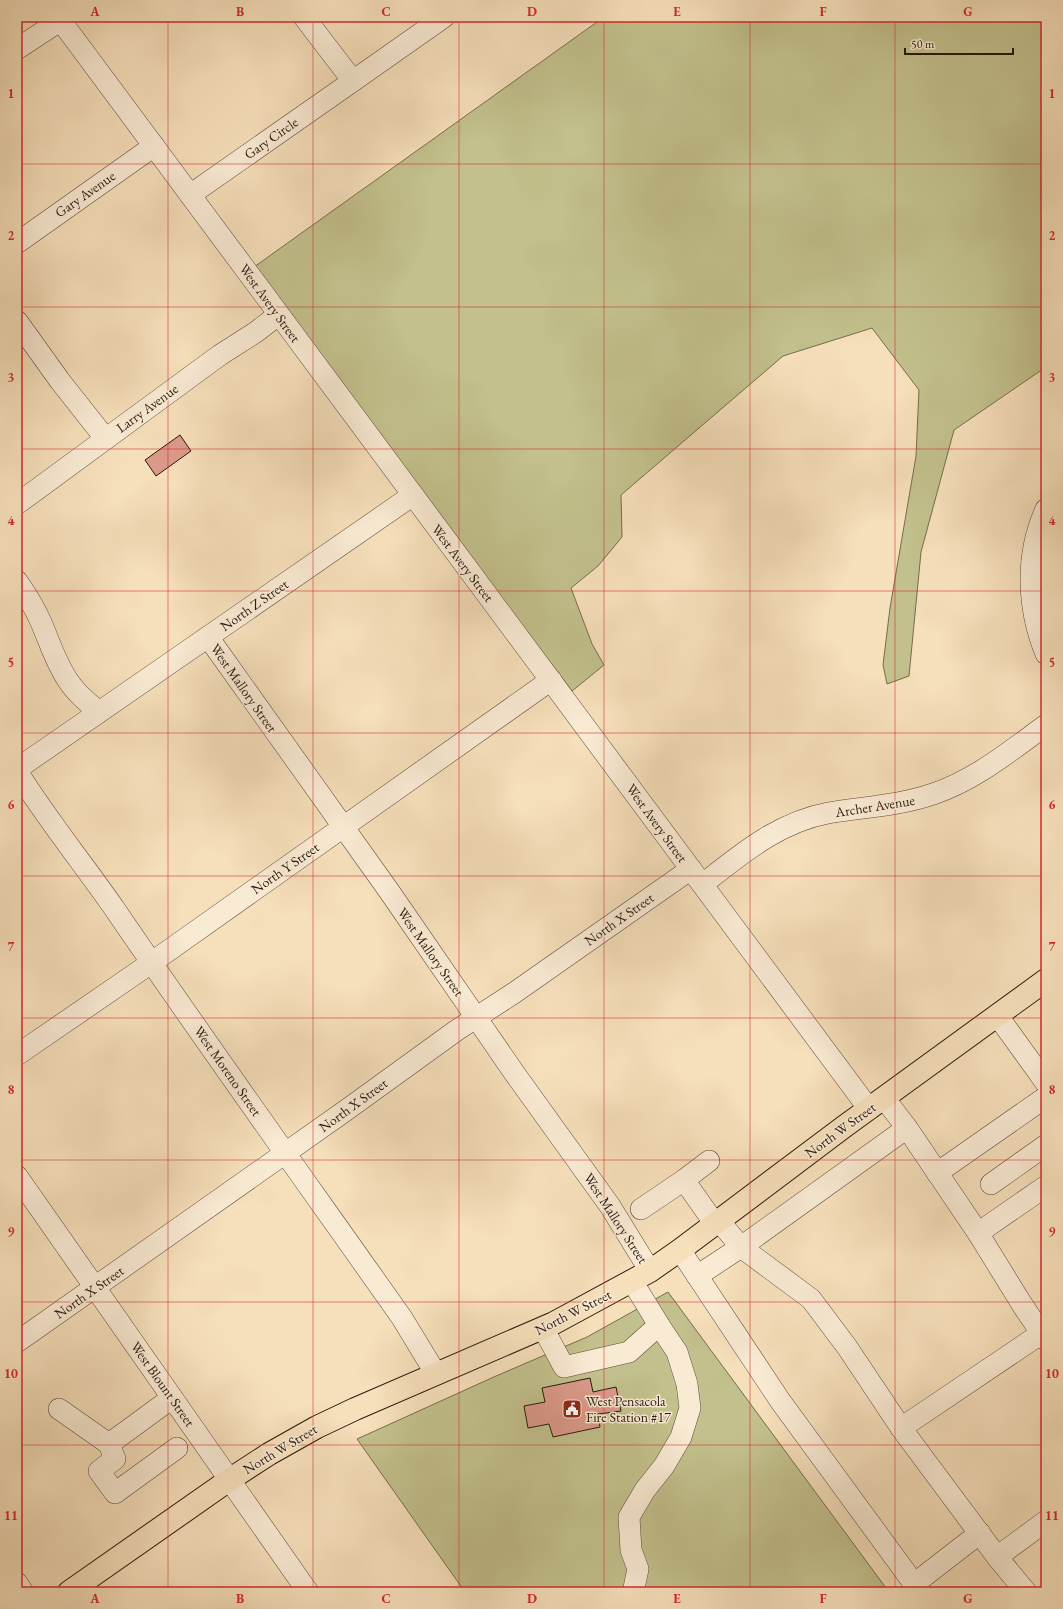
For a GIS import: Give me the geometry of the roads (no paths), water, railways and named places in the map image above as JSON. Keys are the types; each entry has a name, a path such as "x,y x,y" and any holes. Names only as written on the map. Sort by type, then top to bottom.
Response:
{"main road":[{"name":"North W Street","path":"69,1592 268,1454 317,1427 355,1409 543,1328 641,1276 680,1250 1046,980"}],"street":[{"path":"304,17 353,81"},
{"name":"Gary Circle","path":"190,195 444,17"},
{"path":"17,49 59,18"},
{"name":"West Avery Street","path":"59,18 278,315 697,876 876,1104 907,1128 978,1233 1023,1306 1044,1336"},
{"name":"Gary Avenue","path":"17,242 154,146"},
{"name":"Larry Avenue","path":"17,504 105,438 278,315"},
{"path":"17,321 60,381 105,438"},
{"name":"North Z Street","path":"17,770 412,495"},
{"path":"1046,509 1034,549 1031,587 1035,623 1046,654"},
{"path":"17,581 41,621 54,657 66,678 80,695 99,712"},
{"name":"West Mallory Street","path":"208,637 610,1206 641,1276 659,1325 677,1352 687,1384 690,1408 681,1437 664,1466 646,1490 629,1517 631,1550 638,1569 634,1588"},
{"name":"North Y Street","path":"17,1055 151,963 551,680"},
{"name":"Archer Avenue","path":"697,876 740,855 782,828 809,818 828,813 907,802 934,794 960,783 976,774 1046,725"},
{"name":"West Moreno Street","path":"17,770 28,789 83,864 151,963 402,1318 436,1374"},
{"name":"North X Street","path":"17,1342 476,1018 697,876"},
{"path":"997,1015 1046,1083"},
{"path":"937,1173 1046,1097"},
{"path":"697,1276 741,1247 907,1128"},
{"path":"991,1184 1046,1144"},
{"path":"641,1209 709,1162"},
{"name":"West Blount Street","path":"17,1176 308,1592"},
{"path":"684,1180 717,1222 741,1247 812,1299 847,1347 901,1428 997,1557 1026,1592"},
{"path":"978,1233 1046,1186"},
{"path":"680,1250 781,1402 917,1588 980,1533"},
{"path":"543,1328 564,1366 628,1352 659,1325"},
{"path":"901,1428 1044,1336"},
{"path":"109,1444 172,1398"},
{"path":"59,1409 109,1444 115,1459 99,1471 115,1493 177,1448"},
{"path":"997,1557 1046,1521"},
{"path":"17,1583 23,1592"}],"place":[{"name":"West Pensacola Fire Station #17","path":"572,1409"}]}
